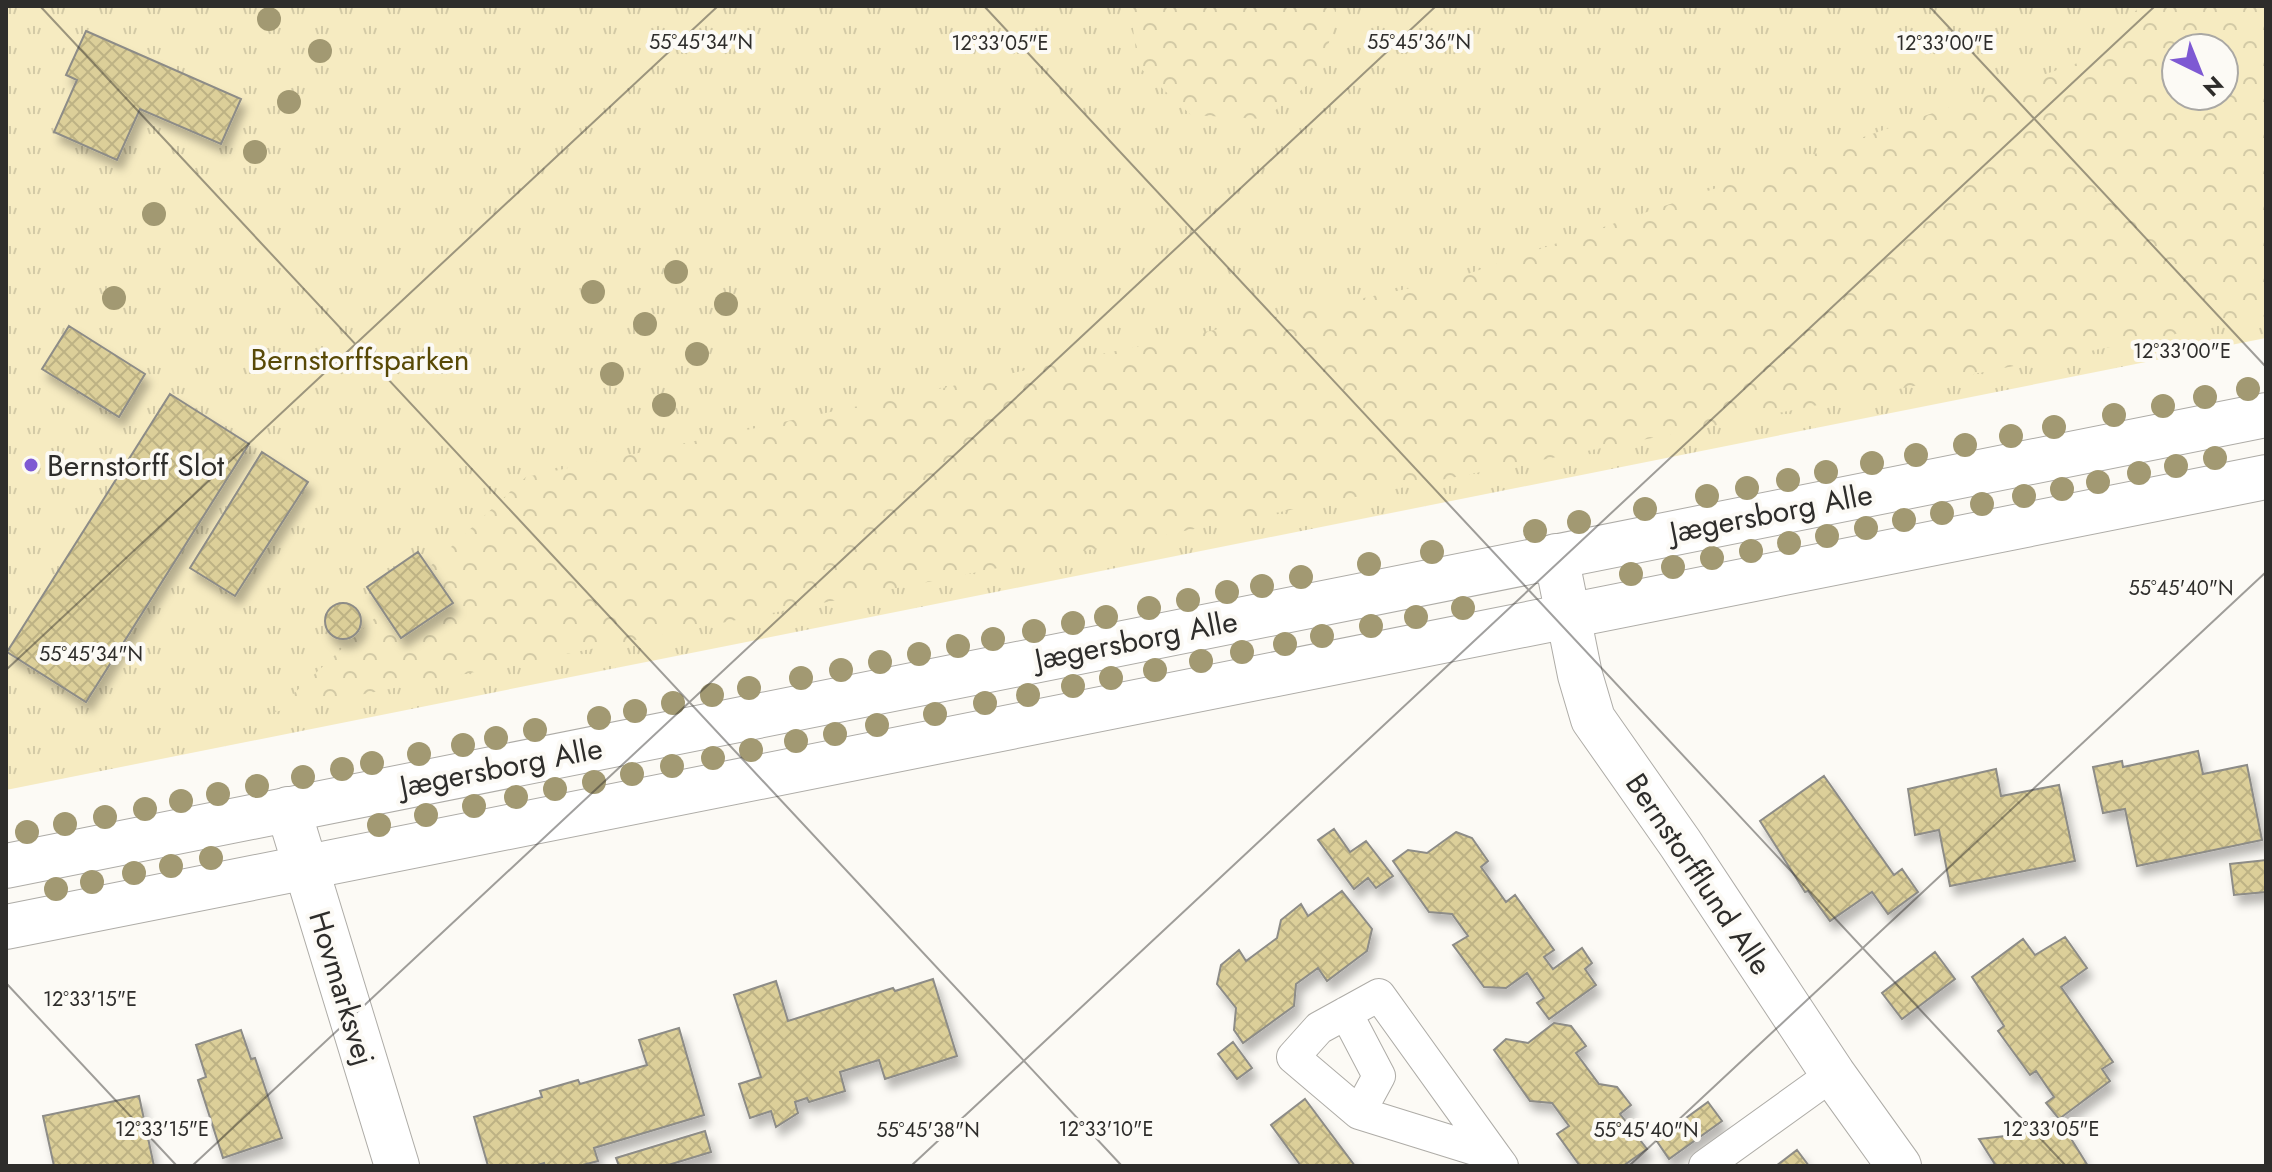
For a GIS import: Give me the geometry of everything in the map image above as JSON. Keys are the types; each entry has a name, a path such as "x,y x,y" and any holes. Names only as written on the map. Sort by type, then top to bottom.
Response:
{"street":[{"name":"Jægersborg Alle","path":"6,866 2266,415"},
{"name":"Jægersborg Alle","path":"6,927 2266,477"},
{"name":"Bernstorfflund Alle","path":"1556,556 1580,675 1593,719 1680,843 1833,1074 1899,1166"},
{"name":"Hovmarksvej","path":"288,809 397,1166"}],"lane":[{"path":"1379,995 1498,1161 1359,1113 1293,1057 1319,1028 1379,995"},
{"path":"1346,1013 1379,1076 1359,1113"},
{"path":"1705,1166 1833,1074"}],"green space":[{"name":"Bernstorffsparken","path":"6,6 2266,6 2266,338 6,790"},
{"path":"1130,6 1337,6 1322,74 1264,119 1191,115 1138,66"},
{"path":"2140,6 2266,6 2266,316 274,712 526,477 1453,279 2092,58"}],"building":[{"path":"86,31 241,99 221,144 140,109 117,160 54,132 77,80 66,75"},
{"path":"69,326 145,374 119,417 42,369"},
{"path":"170,394 249,444 86,702 7,652"},
{"path":"262,452 308,482 235,596 190,568"},
{"path":"418,552 453,603 401,638 367,587"},
{"path":"343,603 356,608 361,621 356,634 343,639 330,634 325,621 330,608"},
{"path":"2198,751 2203,774 2247,765 2262,840 2137,866 2125,809 2103,813 2093,767 2122,761 2123,767"},
{"path":"1996,769 2001,796 2059,785 2075,861 1950,886 1939,830 1915,835 1908,789"},
{"path":"1824,776 1894,875 1902,869 1918,892 1888,914 1872,892 1830,921 1808,891 1805,892 1760,821"},
{"path":"1334,829 1350,852 1366,841 1393,876 1376,888 1368,878 1354,889 1318,840"},
{"path":"1456,832 1472,838 1488,861 1481,867 1506,902 1515,895 1554,950 1544,957 1553,969 1582,948 1592,963 1585,969 1596,985 1549,1019 1537,1003 1544,998 1527,973 1506,988 1484,987 1453,945 1468,936 1452,914 1429,912 1393,861 1408,850 1427,853"},
{"path":"2266,860 2266,892 2234,895 2230,864"},
{"path":"1342,891 1372,929 1367,951 1327,981 1318,968 1296,984 1294,1006 1243,1043 1234,1030 1236,1008 1217,984 1221,965 1239,950 1246,961 1277,938 1281,920 1301,904 1308,916"},
{"path":"2065,937 2087,968 2061,987 2113,1062 2102,1069 2110,1081 2059,1119 2046,1103 2054,1097 2036,1071 2030,1075 1998,1031 2004,1026 1972,977 2023,939 2035,955"},
{"path":"1935,952 1955,979 1902,1019 1882,993"},
{"path":"933,979 957,1056 885,1079 879,1060 840,1072 845,1091 809,1102 807,1098 795,1102 798,1113 776,1127 771,1111 750,1118 739,1084 761,1077 734,995 776,981 788,1021 893,988 895,991"},
{"path":"1554,1023 1571,1026 1586,1046 1576,1053 1599,1084 1617,1087 1631,1105 1620,1114 1647,1149 1623,1166 1580,1166 1557,1134 1569,1126 1552,1103 1530,1101 1494,1050 1506,1039 1528,1043"},
{"path":"679,1028 704,1115 594,1148 598,1161 579,1166 545,1166 544,1163 535,1166 488,1166 474,1117 542,1097 540,1091 578,1080 580,1084 647,1065 639,1040"},
{"path":"241,1030 251,1059 255,1058 282,1138 223,1158 198,1080 206,1077 196,1045"},
{"path":"1233,1042 1252,1068 1237,1079 1218,1054"},
{"path":"139,1096 154,1166 54,1166 43,1116"},
{"path":"1305,1099 1355,1166 1301,1166 1271,1125"},
{"path":"1708,1102 1722,1121 1669,1159 1656,1140"},
{"path":"2065,1129 2088,1166 1996,1166 1979,1139"},
{"path":"705,1131 711,1152 665,1166 619,1166 616,1158"},
{"path":"1797,1150 1809,1166 1776,1166"}],"place":[{"name":"Bernstorff Slot","path":"31,465"}]}
